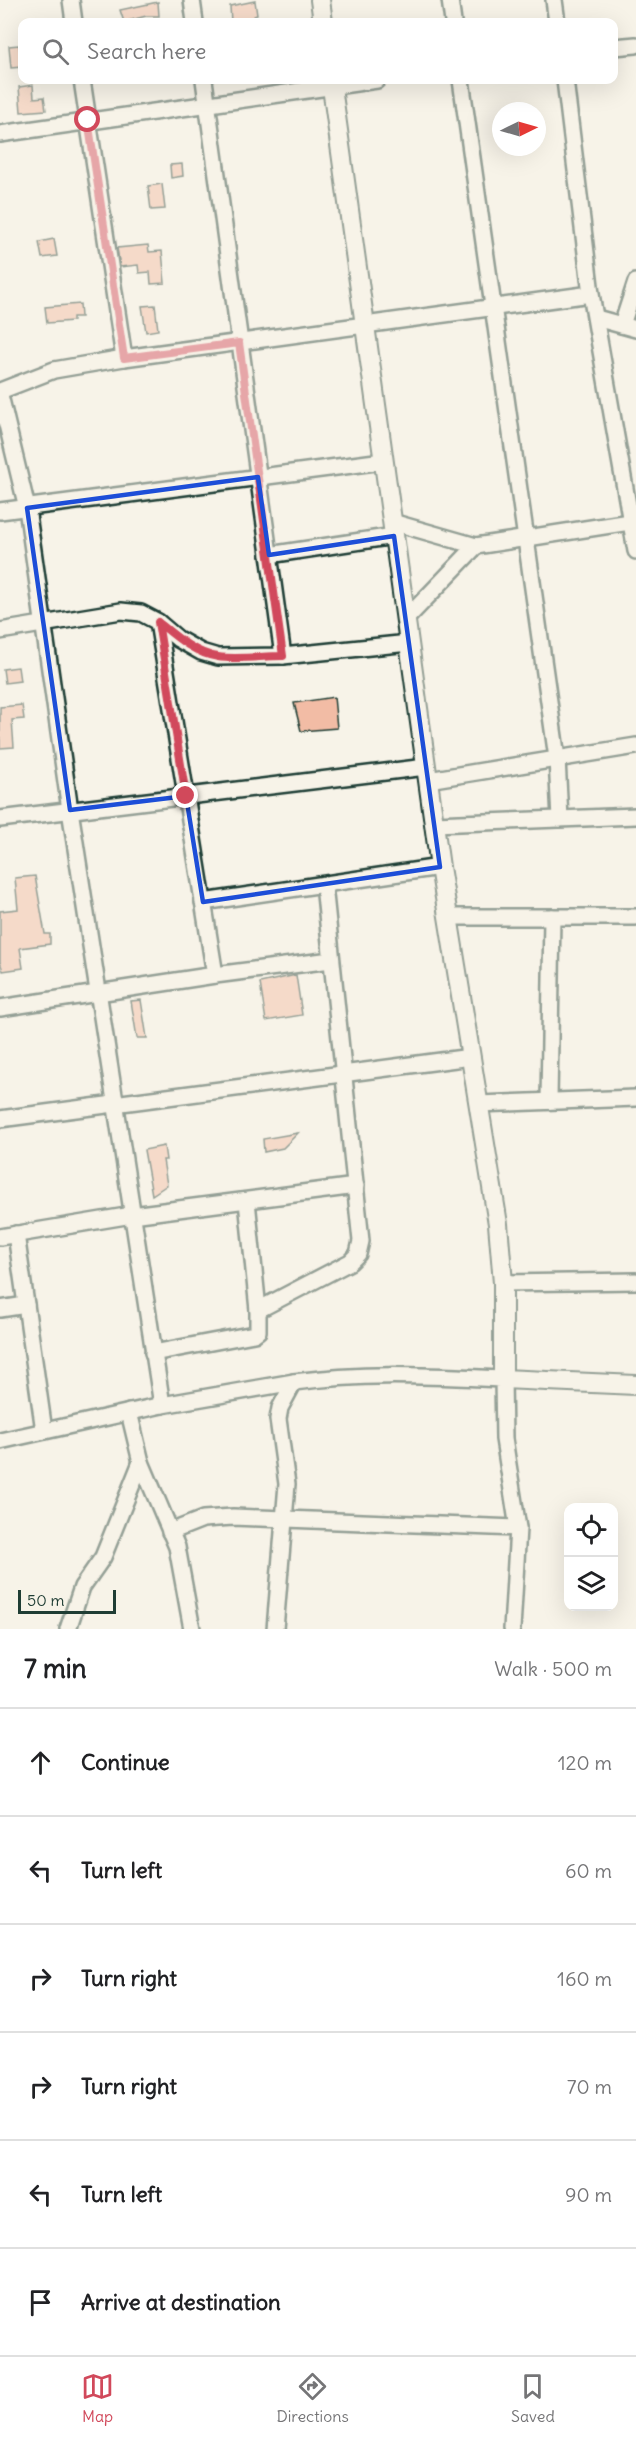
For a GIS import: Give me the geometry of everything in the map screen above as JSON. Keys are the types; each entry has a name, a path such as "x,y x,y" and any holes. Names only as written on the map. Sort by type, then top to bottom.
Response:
{"street":[{"path":"71,0 73,18"},
{"path":"192,0 194,18"},
{"path":"320,0 322,18"},
{"path":"450,0 452,18"},
{"path":"554,0 556,18"},
{"path":"618,47 636,45"},
{"path":"83,84 124,358"},
{"path":"205,84 283,656"},
{"path":"0,134 208,105 325,84"},
{"path":"331,84 440,867 498,1224 503,1283 504,1439 518,1528 512,1629"},
{"path":"462,84 557,758 560,819"},
{"path":"565,84 591,294 634,522 636,551"},
{"path":"596,318 629,327 636,282"},
{"path":"162,1405 42,626 27,508 0,393 54,370 124,358 591,294"},
{"path":"0,511 383,461"},
{"path":"269,555 393,529 476,546 634,522"},
{"path":"406,619 476,546"},
{"path":"0,631 42,626 121,611 141,613 158,622 178,639 201,652 218,657 283,656 409,643"},
{"path":"158,622 215,975"},
{"path":"0,819 186,796 427,773 636,746"},
{"path":"434,824 636,816"},
{"path":"203,902 440,867"},
{"path":"258,1310 350,1262 358,1254 361,1241 324,885"},
{"path":"448,917 636,916"},
{"path":"549,1101 552,917"},
{"path":"0,1008 215,975 331,960"},
{"path":"0,1119 114,1102 471,1057"},
{"path":"478,1104 636,1098"},
{"path":"0,1237 132,1215 356,1186"},
{"path":"153,1353 254,1334 258,1331 247,1201"},
{"path":"16,1234 44,1431"},
{"path":"503,1283 636,1281"},
{"path":"0,1309 26,1305"},
{"path":"0,1441 162,1405 341,1375 388,1374 636,1385"},
{"path":"276,1629 287,1484 278,1419 280,1408 294,1382"},
{"path":"129,1412 141,1462 177,1547 192,1629"},
{"path":"68,1629 82,1587 103,1557 141,1462"},
{"path":"170,1532 203,1519 216,1517 518,1528"}],"highlighted area":[{"path":"258,477 269,555 394,536 440,867 203,902 186,796 70,810 27,508"}],"building":[{"path":"255,1 257,15 254,18 231,18 230,6"},
{"path":"158,2 159,16 123,18 120,10"},
{"path":"18,45 18,67 11,68 9,46"},
{"path":"33,85 34,98 44,97 46,110 21,112 19,87"},
{"path":"182,164 183,176 171,178 170,165"},
{"path":"162,184 165,209 151,210 148,186"},
{"path":"54,239 57,256 42,258 39,242"},
{"path":"148,245 149,252 162,251 165,283 151,284 150,272 139,273 138,265 120,267 117,248"},
{"path":"80,304 81,317 73,317 73,321 47,323 45,307"},
{"path":"155,305 158,330 146,332 142,306"},
{"path":"18,667 20,681 5,683 3,669"},
{"path":"334,697 337,728 301,731 294,703"},
{"path":"22,705 24,719 12,720 14,747 0,748 0,707"},
{"path":"35,876 45,934 50,934 50,944 20,948 23,968 3,971 0,962 0,911 18,909 15,878"},
{"path":"296,975 302,1015 266,1021 260,983"},
{"path":"141,1000 147,1038 137,1038 131,1001"},
{"path":"298,1133 283,1148 264,1152 263,1139"},
{"path":"164,1146 166,1160 163,1160 167,1185 152,1195 144,1150"}],"route":[{"path":"88,120 124,358 239,343 283,656 218,657 201,652 178,639 158,622 186,796"}]}
